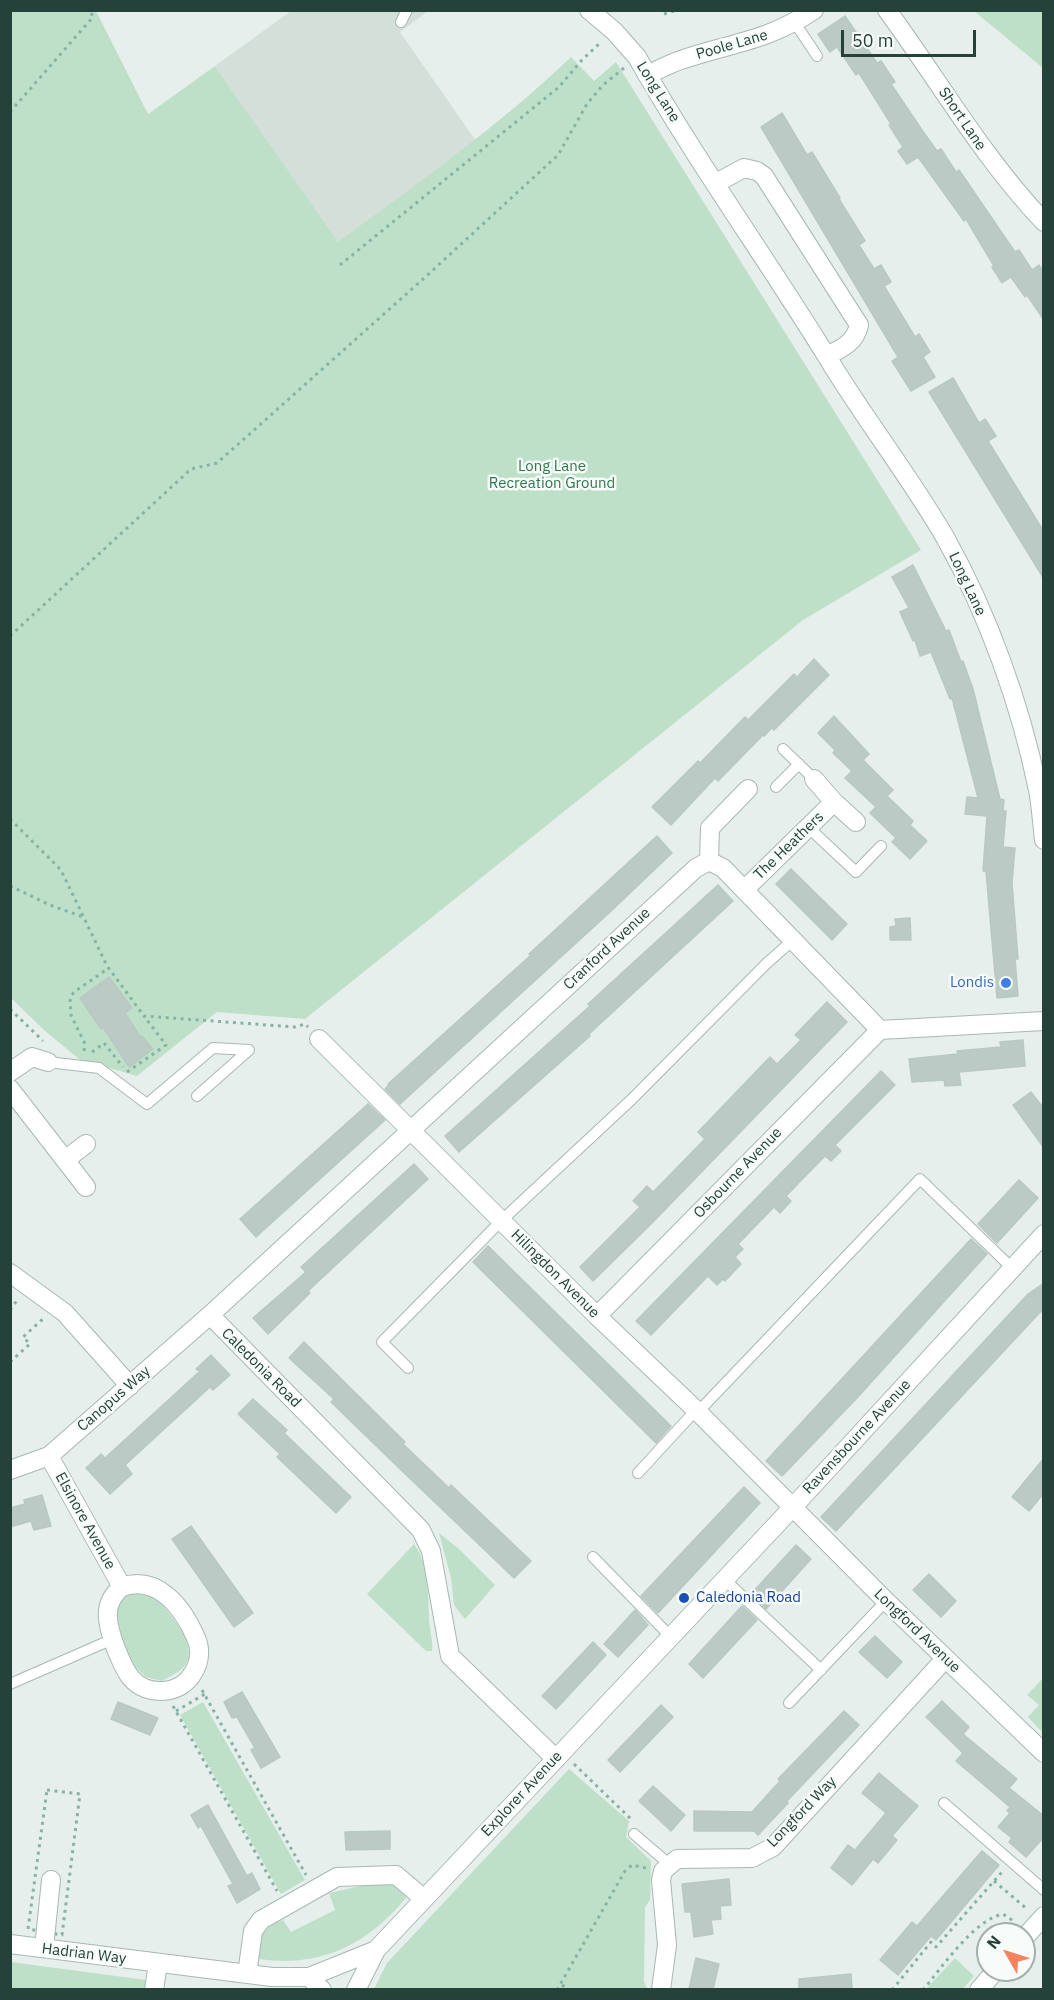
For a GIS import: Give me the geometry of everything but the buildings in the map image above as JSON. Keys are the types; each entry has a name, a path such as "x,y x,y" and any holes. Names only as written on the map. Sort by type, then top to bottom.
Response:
{"street":[{"name":"Short Lane","path":"887,10 990,159 1015,192 1044,222"},
{"name":"Long Lane","path":"594,12 637,57 946,539 972,593 1009,686 1041,790 1044,840"},
{"name":"Poole Lane","path":"647,75 680,60 759,38 803,15"},
{"path":"716,183 744,168 757,171 764,176 859,325 857,334 850,344 827,356"},
{"name":"The Heathers","path":"813,779 856,822"},
{"path":"748,789 710,828 709,861 723,868 880,1030 1044,1021"},
{"name":"The Heathers","path":"744,890 834,802"},
{"name":"Cranford Avenue","path":"210,1315 687,876 709,861"},
{"name":"Osbourne Avenue","path":"597,1317 880,1030"},
{"name":"Hilingdon Avenue","path":"320,1039 597,1317 697,1411 793,1507"},
{"path":"10,1072 32,1057 48,1062"},
{"path":"10,1089 86,1186"},
{"path":"65,1160 86,1144"},
{"name":"Ravensbourne Avenue","path":"669,1637 793,1507 1044,1234"},
{"path":"10,1273 65,1313 130,1386"},
{"name":"Canopus Way","path":"10,1470 49,1456 210,1315"},
{"name":"Caledonia Road","path":"210,1315 421,1530 430,1551 450,1656 559,1756"},
{"name":"Elsinore Avenue","path":"49,1456 122,1587"},
{"name":"Longford Avenue","path":"793,1507 945,1659 1044,1753"},
{"name":"Elsinore Avenue","path":"165,1691 136,1683 130,1676 113,1639 107,1624 108,1609 113,1596 122,1587 130,1584 147,1584 165,1593 184,1618 198,1644 198,1659 193,1673"},
{"name":"Explorer Avenue","path":"376,1950 669,1637"},
{"name":"Longford Way","path":"666,1867 677,1859 752,1858 773,1847 945,1659"},
{"path":"165,1691 177,1688 193,1673"},
{"path":"661,1989 667,1945 661,1880 666,1867"},
{"path":"247,1974 253,1932 261,1920 338,1877 396,1875 424,1899"},
{"path":"44,1948 51,1880"},
{"name":"Hadrian Way","path":"10,1944 272,1977 309,1977 376,1950"},
{"path":"356,1989 376,1950"},
{"path":"154,1989 158,1963"},
{"path":"309,1977 322,1989"}],"lane":[{"path":"401,22 407,10"},
{"path":"803,15 817,56"},
{"path":"783,749 813,779"},
{"path":"776,787 799,764"},
{"path":"808,827 856,872 881,846"},
{"path":"408,1368 382,1342 501,1221 632,1099 767,963 793,940"},
{"path":"48,1062 99,1068 147,1104 213,1048 249,1050 197,1096"},
{"path":"638,1473 920,1179 1012,1268"},
{"path":"593,1557 669,1637"},
{"path":"724,1579 821,1670"},
{"path":"789,1702 886,1601"},
{"path":"10,1684 113,1639"},
{"path":"944,1803 1044,1890"},
{"path":"635,1829 666,1867"}],"path":[{"path":"10,112 93,17 90,10"},
{"path":"664,14 677,10"},
{"path":"340,266 559,87 581,61 614,31"},
{"path":"10,636 191,469 217,462 558,155 587,104 603,85 637,57"},
{"path":"10,819 60,870 109,968 166,1045 127,1072 104,1043"},
{"path":"10,886 50,905 84,917"},
{"path":"84,1059 85,1044 71,1015 70,998 109,968"},
{"path":"10,1009 43,1041"},
{"path":"144,1016 294,1027 305,1024 320,1039"},
{"path":"10,1362 30,1344 23,1337 56,1307"},
{"path":"193,1673 315,1889"},
{"path":"165,1691 286,1906"},
{"path":"559,1756 635,1829"},
{"path":"892,1989 931,1942 936,1947 1011,1861"},
{"path":"558,1989 625,1871 632,1865 666,1867"},
{"path":"994,1881 1042,1918"},
{"path":"983,1922 1003,1914 1011,1922"},
{"path":"923,1989 976,1927"},
{"path":"562,1985 569,1989"}],"shaded area":[{"path":"291,11 428,11 400,32 476,141 338,243 215,66"}],"green space":[{"name":"Long Lane Recreation Ground","path":"10,11 96,11 148,114 215,66 338,242 487,130 571,57 594,81 616,62 921,550 803,620 305,1019 217,1012 137,1076 79,1059 11,998"},
{"path":"974,11 1043,11 1043,68"},
{"path":"439,1533 459,1549 495,1585 465,1619 454,1605 451,1578"},
{"path":"414,1544 426,1573 432,1651 426,1651 367,1594"},
{"path":"126,1591 154,1594 186,1640 189,1650 188,1660 181,1670 162,1681 146,1677 129,1661 117,1631 116,1605"},
{"path":"1043,1678 1043,1733 1028,1717 1039,1705 1027,1695"},
{"path":"203,1702 305,1880 281,1894 180,1715"},
{"path":"569,1769 629,1821 626,1837 651,1861 650,1900 645,1907 644,1981 647,1989 374,1989 387,1963"},
{"path":"370,1884 392,1884 404,1891 406,1898 375,1929 341,1949 322,1956 281,1961 259,1959 261,1939 270,1926 283,1920 291,1932 335,1910 329,1893"},
{"path":"955,1958 974,1976 963,1989 926,1989"},
{"path":"11,1962 146,1980 146,1989 11,1990"}],"place":[{"name":"Londis","path":"1006,983"},
{"name":"Caledonia Road","path":"684,1598"}]}
